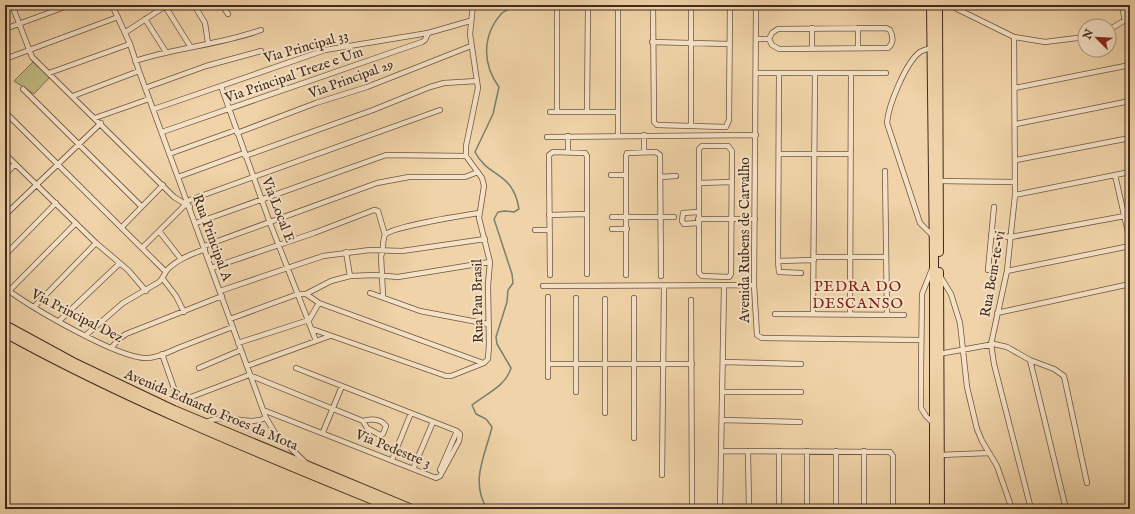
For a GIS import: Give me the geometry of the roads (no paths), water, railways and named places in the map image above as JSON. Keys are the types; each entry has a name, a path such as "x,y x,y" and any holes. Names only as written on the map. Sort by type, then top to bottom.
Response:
{"highway":[{"path":"931,5 934,260 934,509"},
{"path":"938,5 940,509"},
{"name":"Avenida Eduardo Froes da Mota","path":"5,325 104,377 205,423 412,509"},
{"name":"Avenida Eduardo Froes da Mota","path":"5,333 100,383 154,408 395,509"},
{"path":"928,509 934,471"}],"street":[{"path":"12,5 28,51 34,59 176,199 186,203"},
{"path":"5,29 70,5"},
{"name":"Rua Principal A","path":"112,5 126,32 186,203 190,207 196,223 266,418 275,433 309,467"},
{"path":"194,5 205,23 208,43"},
{"path":"222,5 228,14"},
{"path":"196,223 386,155 466,156 467,140 476,102 477,81 471,46 470,21 473,5"},
{"path":"557,112 557,5 618,6 618,135"},
{"path":"653,5 652,42 654,122 657,125 691,126 726,126 729,124 730,5"},
{"path":"691,5 691,126"},
{"name":"Avenida Rubens de Carvalho","path":"756,5 756,219 754,285 756,332 760,337 921,340"},
{"path":"949,5 1014,37 1046,42 1077,38"},
{"path":"1117,26 1129,19 1122,5"},
{"path":"126,32 166,6 190,46"},
{"path":"587,112 588,6"},
{"path":"5,59 118,17"},
{"path":"145,19 166,52"},
{"name":"Via Principal 33","path":"154,109 325,50 428,33 470,21"},
{"path":"812,28 888,28 891,31 892,38 891,44 888,48 776,48 769,39 772,33 778,29 812,28"},
{"path":"812,28 812,48"},
{"path":"858,28 858,48"},
{"path":"135,61 190,46 229,40 261,30"},
{"name":"Via Principal Treze e Um","path":"162,132 422,42 425,40 428,33"},
{"name":"Rua Bem-te-vi","path":"1014,37 1016,182 1007,271 991,344 994,364 1031,509"},
{"path":"756,39 769,39"},
{"path":"652,42 730,44"},
{"path":"49,73 130,44"},
{"name":"Via Principal 29","path":"169,154 367,87 471,46"},
{"path":"932,48 922,51 914,58 895,92 889,109 887,123 920,223 933,236"},
{"path":"145,88 206,66 262,51"},
{"path":"1015,88 1130,65"},
{"path":"73,96 139,71"},
{"path":"756,73 886,73"},
{"path":"779,73 779,272 801,273"},
{"path":"813,314 815,73"},
{"path":"850,315 851,73"},
{"path":"178,177 435,85 477,81"},
{"name":"Via Local E","path":"221,86 270,223 316,341"},
{"path":"23,88 78,145 141,206"},
{"path":"95,118 149,99"},
{"path":"1016,124 1130,101"},
{"path":"142,248 186,203 253,176 310,158 440,110"},
{"path":"5,112 165,271"},
{"path":"550,112 618,112"},
{"path":"5,215 100,123"},
{"path":"644,135 644,152"},
{"path":"547,136 756,135"},
{"path":"568,136 568,152"},
{"path":"1016,160 1130,138"},
{"path":"702,146 728,146 731,148 732,219 731,274 729,277 699,275 699,183 699,149 702,146"},
{"path":"550,275 550,154 553,152 585,153 587,156 587,274"},
{"path":"626,275 626,154 656,152 660,154 661,276"},
{"path":"5,154 96,243 131,274 146,291"},
{"path":"779,154 850,154"},
{"name":"Rua Pau Brasil","path":"466,156 478,172 484,186 479,213 490,262 488,285 488,357 486,362 483,363"},
{"path":"5,175 15,164"},
{"path":"885,171 887,315"},
{"path":"86,335 123,303 146,291 163,279 165,271 181,259 204,248 377,183 409,178 465,178 478,172"},
{"path":"1015,195 1130,172"},
{"path":"610,175 626,175"},
{"path":"1115,175 1130,241"},
{"path":"660,177 676,176"},
{"path":"938,181 1016,182"},
{"path":"699,183 732,182"},
{"path":"122,227 163,185"},
{"path":"5,256 56,203"},
{"path":"988,270 994,207"},
{"path":"211,268 374,210 378,212 385,234 383,252 381,256 380,276 383,296"},
{"path":"698,212 683,213 682,221 684,224 698,221 756,219"},
{"path":"385,234 400,228 479,213"},
{"path":"549,215 587,214"},
{"path":"991,235 1011,237 1130,214"},
{"path":"612,217 674,217"},
{"path":"7,289 76,223"},
{"path":"612,228 627,229"},
{"path":"535,230 549,230"},
{"path":"159,231 181,259"},
{"path":"111,348 116,341 126,334 184,312 221,294 287,267 323,256 370,250 383,252 402,251 484,239"},
{"path":"34,307 96,243"},
{"path":"1007,271 1130,246"},
{"path":"346,252 350,276"},
{"path":"778,261 886,257"},
{"path":"933,423 922,410 921,311 923,290 934,260"},
{"path":"230,319 298,294 306,294 331,281 350,276 407,276 490,262"},
{"path":"59,321 119,264"},
{"path":"939,274 946,282 960,323 967,387 973,415 982,441 1000,471 1012,509"},
{"path":"163,279 176,296 184,312"},
{"path":"998,313 1130,284"},
{"path":"543,286 754,285"},
{"path":"662,475 664,286"},
{"path":"720,509 724,286"},
{"name":"Via Principal Dez","path":"7,289 34,307 111,348 144,358 162,354 233,327"},
{"path":"370,293 383,296 415,310 488,324"},
{"path":"306,294 319,302 483,363"},
{"path":"548,297 548,377"},
{"path":"576,298 576,392"},
{"path":"634,298 634,438"},
{"path":"605,299 605,413"},
{"path":"691,300 692,506"},
{"path":"238,343 309,320 319,302"},
{"path":"775,314 904,315"},
{"path":"312,328 330,336 451,376 483,363"},
{"path":"247,366 330,336"},
{"path":"939,354 991,344 1007,347 1030,360 1047,365 1064,376 1087,483"},
{"path":"199,368 241,350"},
{"path":"162,354 178,396 188,398 250,375 363,421 370,419 381,422 385,424 385,430 382,434 378,434 367,428 363,421"},
{"path":"1030,360 1066,509"},
{"path":"723,362 801,364"},
{"path":"548,364 692,364"},
{"name":"Via Pedestre 3","path":"263,410 323,432 437,478 440,476 459,441 460,434 457,431 296,368"},
{"path":"323,432 342,386"},
{"path":"722,392 802,392"},
{"path":"392,460 411,413"},
{"path":"205,423 214,418 251,422 266,418"},
{"path":"722,420 800,422"},
{"path":"413,469 433,422"},
{"path":"722,451 888,452 892,454 893,509"},
{"path":"748,451 749,509"},
{"path":"779,451 779,509"},
{"path":"807,451 807,509"},
{"path":"836,451 836,509"},
{"path":"864,451 864,509"},
{"path":"940,455 989,453"}],"waterway":[{"path":"487,509 482,499 479,478 480,468 492,427 486,419 476,414 472,405 500,385 508,375 511,368 497,344 496,337 507,302 508,290 513,283 512,274 494,219 498,212 514,212 519,209 516,197 506,181 487,167 475,152 493,114 499,87 489,69 487,59 488,40 495,22 502,13 515,5"}],"district":[{"name":"PEDRA DO DESCANSO","path":"858,294"}]}
